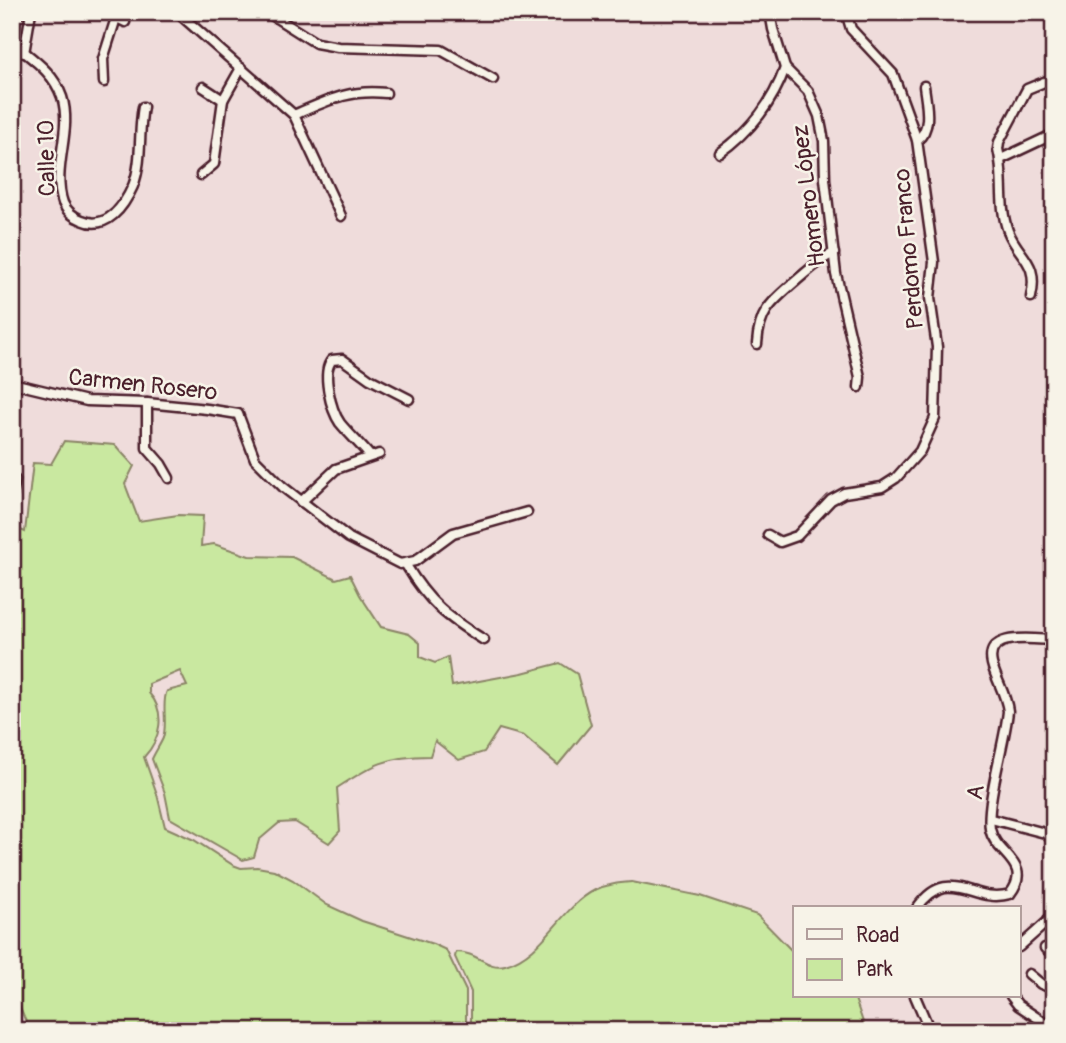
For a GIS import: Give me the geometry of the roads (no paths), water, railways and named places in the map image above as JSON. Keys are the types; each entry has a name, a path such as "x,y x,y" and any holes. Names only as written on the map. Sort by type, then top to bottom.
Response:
{"street":[{"path":"105,12 125,22"},
{"path":"177,12 294,115 341,216"},
{"path":"267,12 316,43 338,47 441,50 493,79"},
{"name":"Homero López","path":"770,12 785,68 808,91 819,116 824,141 825,179 836,274 860,377 859,387"},
{"name":"Perdomo Franco","path":"768,535 780,542 786,542 797,536 831,500 844,493 882,487 896,478 920,451 935,418 937,347 930,298 934,262 917,140 893,74 851,29 846,12"},
{"path":"12,13 31,13 24,53"},
{"path":"104,82 103,59 116,18"},
{"name":"Calle 10","path":"12,43 49,72 63,99 66,115 61,192 68,211 86,222 104,222 114,214 129,194 140,163 143,107"},
{"path":"201,175 214,164 223,100 241,68"},
{"path":"720,153 746,134 765,108 785,68"},
{"path":"1031,297 1032,272 1023,253 1008,233 1003,208 999,142 1027,89 1054,78"},
{"path":"917,140 922,137 927,127 924,86"},
{"path":"203,87 223,100"},
{"path":"294,115 349,93 386,93"},
{"path":"1001,159 1054,134"},
{"path":"757,344 758,325 777,296 818,262 834,253"},
{"path":"301,502 336,469 375,455 341,424 326,376 329,364 337,358 342,359 370,379 409,399"},
{"name":"Carmen Rosero","path":"12,383 86,401 147,403 238,414 255,459 301,502 349,538 391,561 406,565"},
{"path":"147,403 147,448 169,478"},
{"path":"12,496 15,480"},
{"path":"484,640 442,612 430,600 406,565 453,533 527,512"},
{"name":"A","path":"919,906 929,894 951,885 993,896 1004,895 1013,890 1019,874 990,831 1007,711 1006,701 992,665 992,654 996,645 1007,640 1054,640"},
{"path":"991,819 1045,833 1054,842"},
{"path":"1020,946 1047,922 1054,912"},
{"path":"1045,948 1054,955"},
{"path":"1029,974 1041,984 1054,989"},
{"path":"916,998 930,1031"},
{"path":"1013,998 1018,1005 1054,1029"}]}
